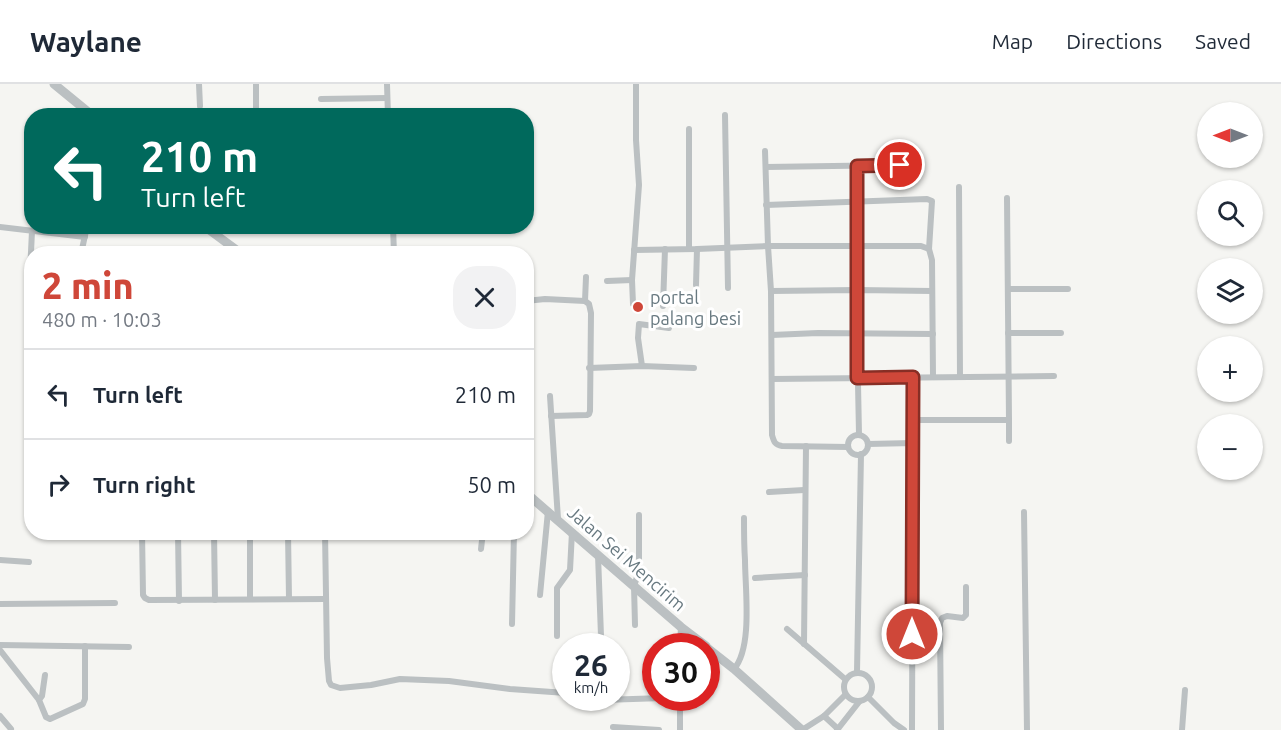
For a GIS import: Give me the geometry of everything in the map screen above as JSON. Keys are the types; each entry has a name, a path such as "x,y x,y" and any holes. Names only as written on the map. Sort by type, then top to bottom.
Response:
{"street":[{"path":"54,84 83,108"},
{"path":"199,84 200,106"},
{"path":"256,84 256,108"},
{"path":"387,84 388,108"},
{"path":"633,304 632,280 639,185 636,84"},
{"path":"321,99 387,98"},
{"path":"725,115 728,288"},
{"path":"690,129 696,285"},
{"path":"765,150 774,441 777,445 782,446 848,447"},
{"path":"766,167 900,165"},
{"path":"857,166 858,434"},
{"path":"959,187 960,376"},
{"path":"1007,198 1009,441"},
{"path":"766,205 930,200 932,203 929,249 932,260 933,377"},
{"path":"0,227 24,230"},
{"path":"58,234 85,237"},
{"path":"83,246 86,234"},
{"path":"215,234 231,246"},
{"path":"634,250 768,246 921,246 929,249"},
{"path":"663,306 664,249"},
{"path":"585,301 586,277"},
{"path":"607,281 632,280"},
{"path":"1008,289 1068,289"},
{"path":"771,291 932,291"},
{"path":"534,300 585,301 591,307 589,414 551,416"},
{"path":"642,366 639,324 669,328"},
{"path":"1008,333 1061,333"},
{"path":"772,335 933,334"},
{"path":"590,368 642,366 694,368"},
{"path":"772,379 1054,376"},
{"path":"912,730 913,377"},
{"path":"550,396 558,519"},
{"path":"913,420 1009,420"},
{"path":"858,434 866,438 868,444 866,451 854,454 848,447 848,443 851,437 858,434"},
{"path":"868,444 913,443"},
{"path":"804,644 806,446"},
{"path":"857,672 861,454"},
{"path":"769,492 804,490"},
{"name":"Jalan Sei Mencirim","path":"534,500 688,633"},
{"path":"540,596 548,511"},
{"path":"1024,512 1027,730"},
{"path":"634,625 634,586 639,571 639,515"},
{"path":"734,669 737,666 746,634 744,518"},
{"path":"557,633 557,588 570,570 572,532"},
{"path":"142,540 144,595 149,600 325,598"},
{"path":"178,540 179,600"},
{"path":"214,540 215,600"},
{"path":"249,540 250,599"},
{"path":"288,540 289,599"},
{"path":"325,540 328,675 331,685 335,687 371,685 400,679 449,681 552,692"},
{"path":"481,549 482,540"},
{"path":"512,624 514,540"},
{"path":"598,554 602,633"},
{"path":"0,560 29,562"},
{"path":"754,578 805,575"},
{"path":"941,730 940,623 946,616 963,618 966,615 966,586"},
{"path":"0,604 115,603"},
{"path":"681,627 681,633"},
{"path":"787,629 846,679"},
{"path":"0,645 129,647"},
{"path":"0,650 39,700 46,717 50,719 83,704 86,646"},
{"name":"Jalan Sei Mencirim","path":"720,658 802,730"},
{"path":"824,716 838,730 859,702 868,697 872,684 867,675 857,672 846,679 843,688 850,699 859,702"},
{"path":"39,700 42,696 45,675"},
{"path":"1182,730 1185,690"},
{"path":"802,730 824,716 846,695"},
{"path":"868,697 904,730"},
{"path":"680,711 680,730"},
{"path":"0,716 11,729"},
{"path":"613,727 659,730"}],"place":[{"name":"portal palang besi","path":"638,307"}],"route":[{"path":"900,165 857,166 857,378 913,377 912,634"}]}
